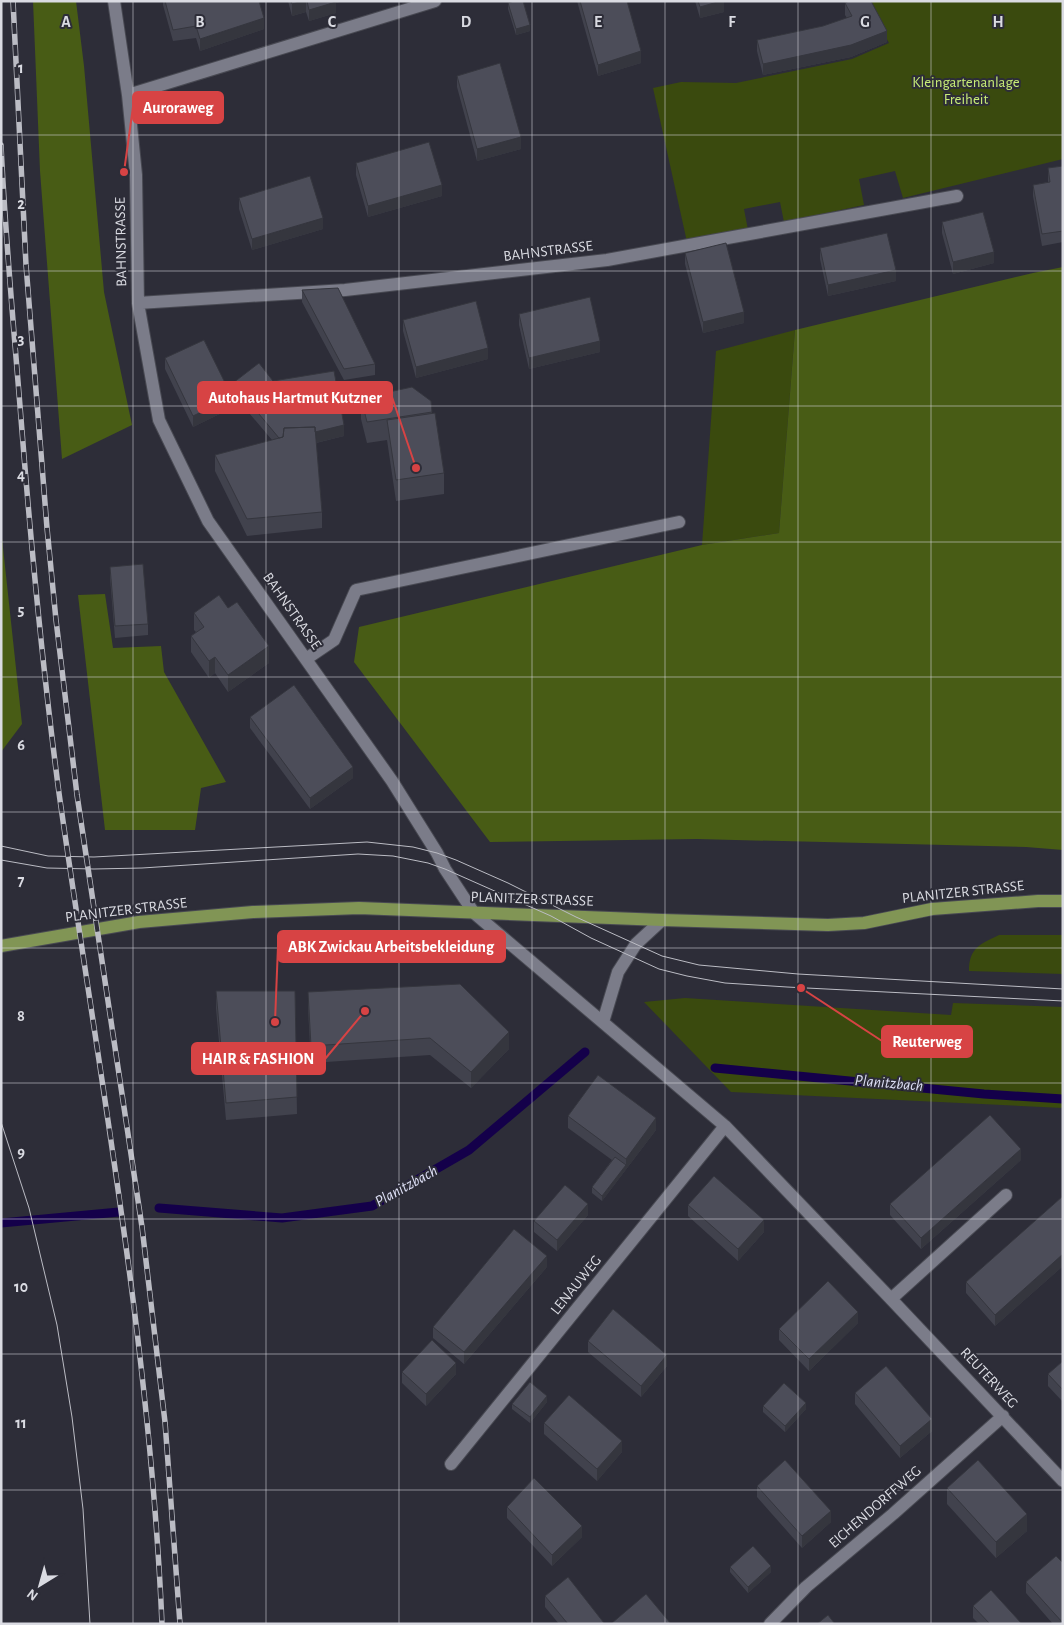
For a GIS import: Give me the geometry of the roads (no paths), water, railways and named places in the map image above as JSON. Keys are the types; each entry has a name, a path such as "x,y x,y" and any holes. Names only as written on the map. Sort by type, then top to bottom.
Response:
{"main road":[{"name":"PLANITZER STRASSE","path":"1,946 139,922 253,912 374,907 474,913 828,925 864,922 932,909 1063,900"}],"street":[{"name":"BAHNSTRASSE","path":"114,1 128,95 136,175 138,304 159,420 208,522 392,781 474,913"},
{"path":"128,95 435,1"},
{"name":"BAHNSTRASSE","path":"138,304 345,290 607,260 957,196"},
{"path":"306,659 334,640 356,590 679,522"},
{"name":"REUTERWEG","path":"474,913 725,1126 891,1298 1063,1481"},
{"path":"603,1022 618,972 636,944 662,920"},
{"name":"LENAUWEG","path":"451,1464 725,1126"},
{"path":"891,1298 1006,1195"},
{"name":"EICHENDORFFWEG","path":"770,1624 806,1587 893,1514 1003,1416"}],"waterway":[{"name":"Planitzbach","path":"159,1208 282,1218 372,1206 469,1150 585,1052"},
{"name":"Planitzbach","path":"715,1068 984,1094 1063,1099"},
{"name":"Planitzbach","path":"1,1223 119,1212"}],"tram line":[{"path":"1,846 48,856 94,857 367,842 413,847 456,860 662,956 699,965 798,974 1063,989"},
{"path":"1,860 47,868 94,869 142,868 358,854 393,856 428,863 445,869 551,916 591,938 659,969 687,976 725,983 1063,1001"},
{"path":"1,1122 29,1208 57,1325 72,1417 83,1509 90,1624"}],"railway":[{"path":"13,1 26,265 56,620 77,795 142,1227 165,1422 180,1624"},
{"path":"1,145 12,308 42,648 59,793 106,1103 134,1311 156,1519 162,1624"}],"place":[{"name":"Auroraweg","path":"124,172"},
{"name":"Autohaus Hartmut Kutzner","path":"416,468"},
{"name":"Reuterweg","path":"801,988"},
{"name":"HAIR & FASHION","path":"365,1011"},
{"name":"ABK Zwickau Arbeitsbekleidung","path":"275,1022"}],"park label":[{"name":"Kleingartenanlage Freiheit","path":"966,90"}]}
